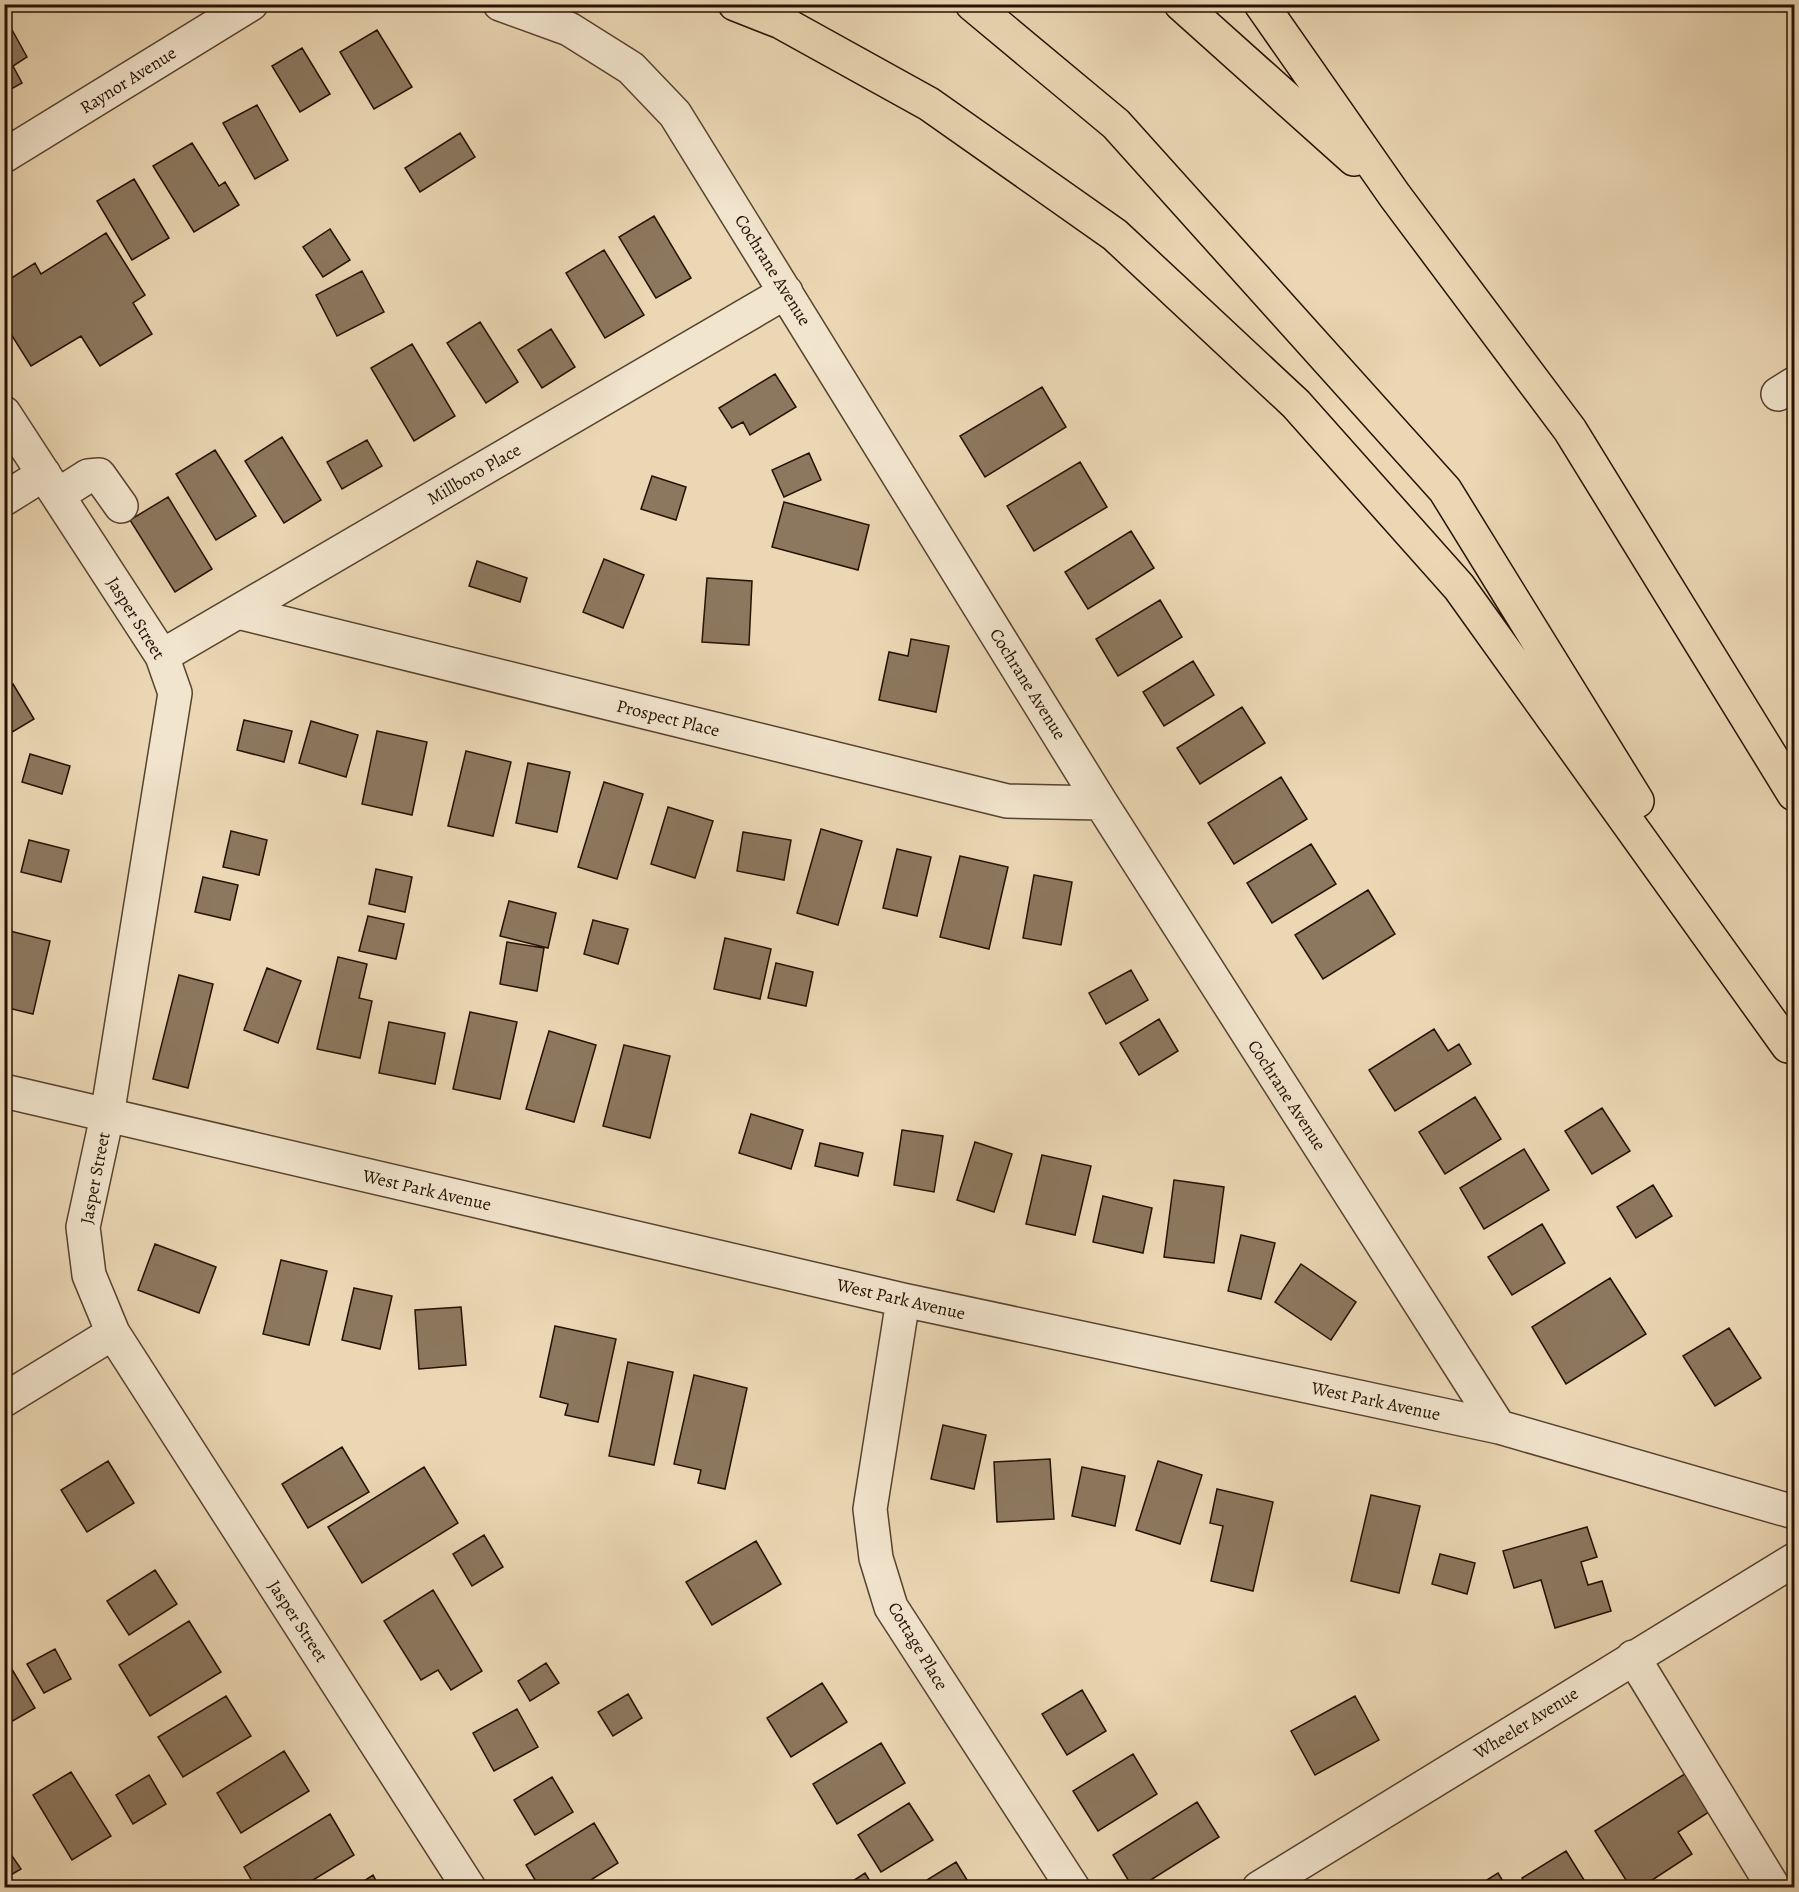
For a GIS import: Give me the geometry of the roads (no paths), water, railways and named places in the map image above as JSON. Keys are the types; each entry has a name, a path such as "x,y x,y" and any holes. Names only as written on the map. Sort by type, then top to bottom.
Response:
{"highway":[{"path":"735,4 781,22 929,104 1115,235 1296,404 1459,587 1791,1051"},
{"path":"972,4 1116,124 1445,490 1791,1051"},
{"path":"1181,4 1395,196"},
{"path":"1261,4 1395,196 1570,430 1794,794"}],"street":[{"name":"Raynor Avenue","path":"4,156 250,4"},
{"name":"Cochrane Avenue","path":"500,4 569,29 631,68 675,114 1101,803 1499,1427"},
{"name":"Millboro Place","path":"162,656 786,292"},
{"name":"Jasper Street","path":"4,413 162,656 175,693 107,1116 83,1227 89,1275 113,1333 469,1887"},
{"path":"4,499 51,485 99,475 121,506"},
{"name":"Prospect Place","path":"238,612 1006,801 1101,803"},
{"name":"West Park Avenue","path":"4,1091 903,1300 1499,1427 1794,1512"},
{"name":"Cottage Place","path":"903,1300 870,1509 876,1558 891,1607 1073,1887"},
{"path":"4,1400 113,1333"},
{"name":"Wheeler Avenue","path":"1259,1887 1794,1560"},
{"path":"1633,1657 1773,1887"}]}
